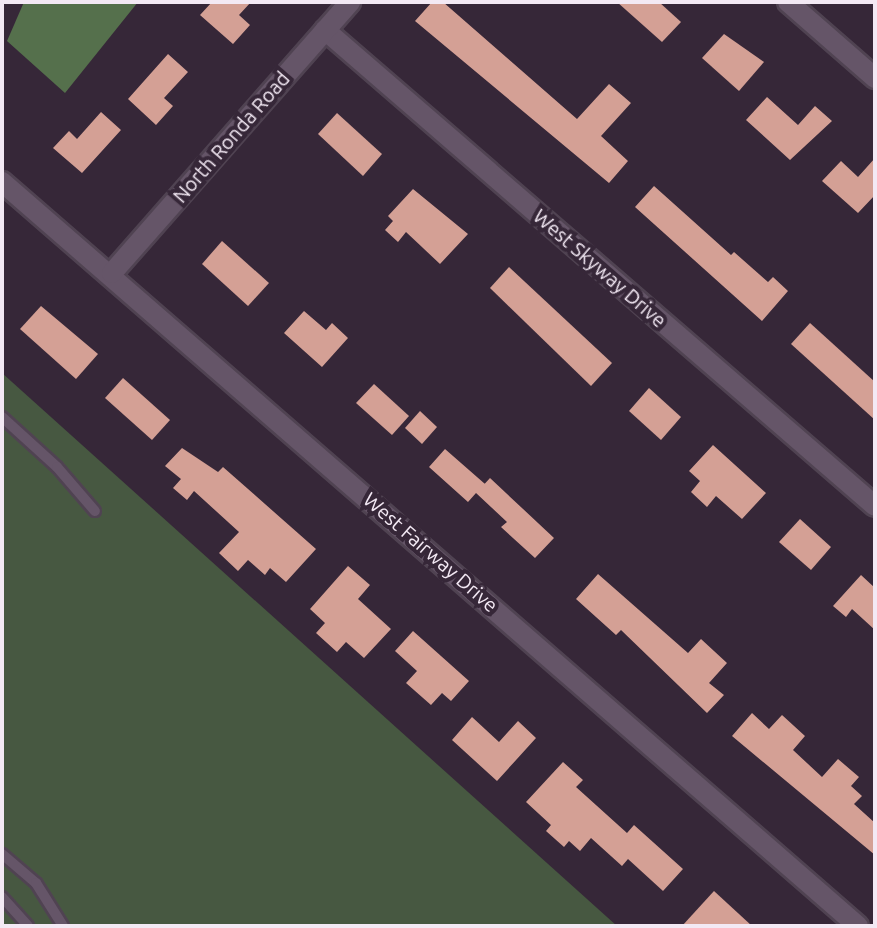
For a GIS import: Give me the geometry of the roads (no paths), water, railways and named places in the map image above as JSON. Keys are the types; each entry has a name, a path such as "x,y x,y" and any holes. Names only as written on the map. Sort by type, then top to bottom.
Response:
{"street":[{"name":"North Ronda Road","path":"112,273 350,2"},
{"path":"788,2 875,78"},
{"name":"West Skyway Drive","path":"325,30 875,506"},
{"name":"West Fairway Drive","path":"2,182 112,273 858,926"}],"lane":[{"path":"2,417 57,467 95,511"},
{"path":"2,854 36,883 63,926"},
{"path":"2,897 28,926"}]}
